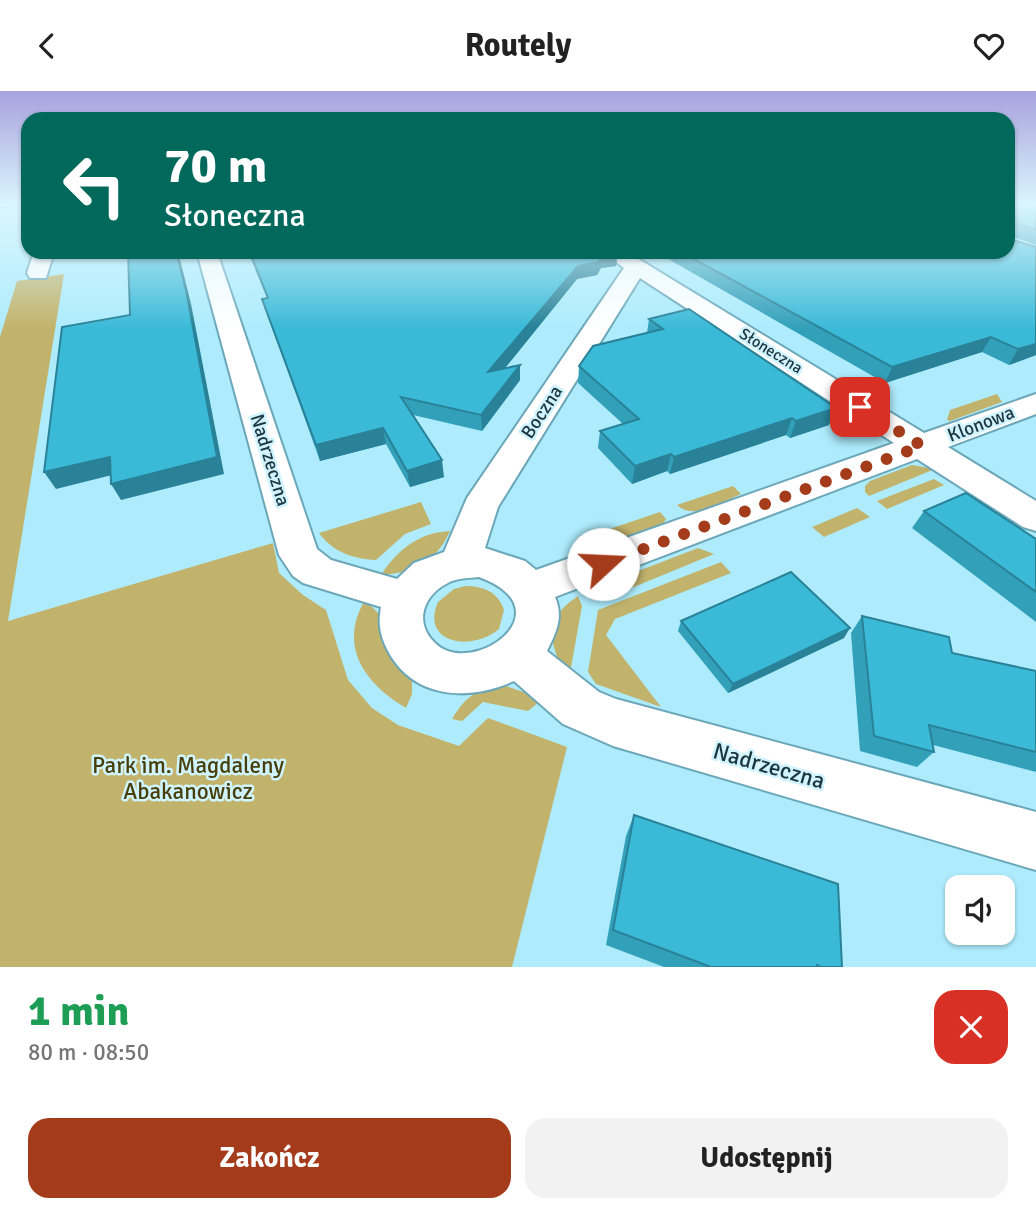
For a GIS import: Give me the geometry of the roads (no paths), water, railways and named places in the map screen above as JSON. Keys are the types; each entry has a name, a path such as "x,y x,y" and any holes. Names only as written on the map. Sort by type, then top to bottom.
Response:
{"street":[{"path":"38,273 42,259"},
{"name":"Nadrzeczna","path":"209,259 299,555 306,565 318,572 406,598"},
{"name":"Słoneczna","path":"624,259 1036,518"},
{"name":"Boczna","path":"460,563 480,507 624,259"},
{"name":"Klonowa","path":"531,589 1036,403"},
{"path":"481,562 500,566 518,576 531,589 538,605 539,623 532,641 519,656 497,669 473,674 447,673 426,664 410,651 402,634 400,616 406,598 428,575 460,563 481,562"},
{"name":"Nadrzeczna","path":"519,656 581,708 613,722 1036,841"}],"park label":[{"name":"Park im. Magdaleny Abakanowicz","path":"188,778"}]}
